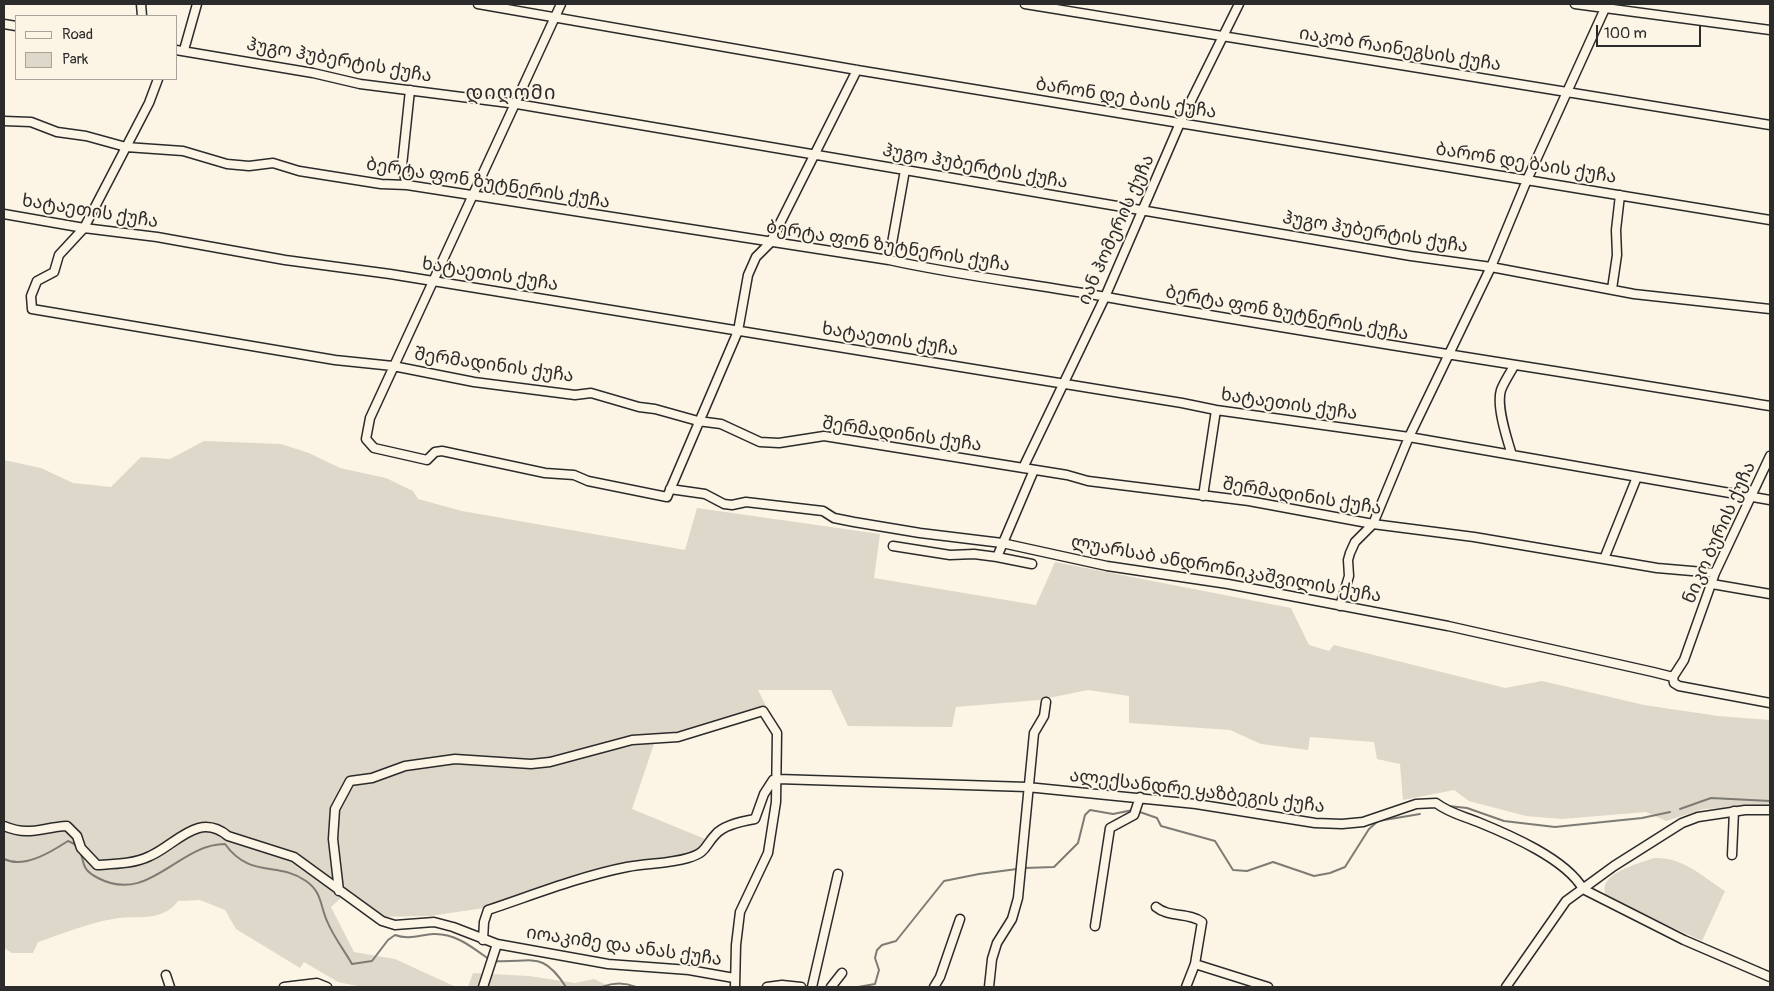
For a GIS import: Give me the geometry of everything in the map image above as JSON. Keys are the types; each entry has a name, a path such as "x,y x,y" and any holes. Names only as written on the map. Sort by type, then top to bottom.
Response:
{"street":[{"path":"180,50 196,4"},
{"name":"ბარონ დე ბაის ქუჩა","path":"478,4 857,70 1770,220"},
{"path":"561,4 517,104 432,281 370,418 366,439 368,444 374,448 427,460 435,452 442,451 545,473 574,474 588,481 667,497 738,331 748,275 756,256 770,243 798,185 816,156 839,104 857,70"},
{"name":"იაკობ რაინეგსის ქუჩა","path":"1025,4 1569,91 1770,126"},
{"name":"იან ჰომერის ქუჩა","path":"1022,468 1105,297 1180,123 1239,4"},
{"path":"1575,4 1606,6 1770,30"},
{"path":"1340,606 1349,576 1348,560 1350,553 1356,542 1373,524 1409,437 1450,356 1491,267 1527,180 1606,6"},
{"name":"ჰუგო ჰუბერტის ქუჩა","path":"180,50 304,71 360,84 517,104 1410,256 1491,267 1701,303 1770,310"},
{"path":"84,228 101,190 126,147 158,80"},
{"path":"407,184 402,166 410,90"},
{"name":"ბერტა ფონ ზუტნერის ქუჩა","path":"4,121 31,122 57,132 86,136 126,147 183,151 227,164 248,166 273,163 299,171 381,184 407,184 770,243 889,260 943,272 1105,297 1209,317 1770,406"},
{"path":"889,260 904,170"},
{"path":"1612,289 1617,255 1616,230 1620,195"},
{"name":"ხატაეთის ქუჩა","path":"4,214 84,228 157,237 285,260 432,281 1216,410 1409,437 1770,500"},
{"name":"შერმადინის ქუჩა","path":"84,228 59,255 54,272 37,281 30,296 32,309 327,358 393,366 474,382 575,395 591,393 639,407 655,409 698,421 734,428 760,442 779,444 824,436 1034,470 1088,481 1249,502 1373,524 1474,537 1657,568 1715,573"},
{"path":"1512,455 1505,436 1500,400 1501,390 1514,366"},
{"path":"1203,496 1216,410"},
{"name":"ნიკო ბურის ქუჩა","path":"1673,677 1684,660 1715,573 1770,456"},
{"path":"997,557 1034,470"},
{"path":"1604,559 1637,477"},
{"name":"ლუარსაბ ანდრონიკაშვილის ქუჩა","path":"670,489 705,494 724,504 732,505 746,502 823,511 834,518 1002,543 1106,566 1228,584 1572,652 1673,677 1674,683 1679,686 1770,703"},
{"path":"894,546 950,555 974,554 1032,564"},
{"path":"1712,584 1770,594"},
{"path":"989,987 992,959 997,943 1012,920 1018,898 1027,787 1034,733 1044,716 1046,702"},
{"path":"339,891 333,839 335,809 350,781 372,778 405,766 455,759 531,764 550,762 632,740 678,737 763,711 777,733 778,779 773,832 768,853 740,912 734,978 735,987"},
{"path":"484,940 484,922 488,910 608,871 630,866 672,862 690,858 706,850 716,833 741,821 755,819 764,794 773,780 778,779"},
{"name":"ალექსანდრე ყაზბეგის ქუჩა","path":"778,779 1027,787 1139,800 1196,804 1315,823 1342,824 1363,822 1416,804 1436,803 1447,812 1501,832 1538,851 1576,878 1583,889"},
{"path":"1095,926 1110,828 1134,815 1139,800"},
{"path":"1506,987 1566,901 1614,866 1682,824 1698,817 1734,811 1770,810"},
{"path":"1732,855 1734,811"},
{"name":"იოაკიმე და ანას ქუჩა","path":"4,826 17,832 33,833 56,826 67,826 77,836 81,848 97,865 122,864 150,857 189,831 203,826 220,829 228,836 294,857 382,922 395,925 434,922 498,944 608,964 689,970 734,978"},
{"path":"812,987 838,874"},
{"path":"1583,889 1684,940 1770,977"},
{"path":"1156,907 1162,913 1197,918 1202,922 1195,964 1186,987"},
{"path":"934,987 940,977 960,919"},
{"path":"483,987 498,944"},
{"path":"1195,964 1268,987"},
{"path":"831,987 842,973"},
{"path":"166,975 170,987"},
{"path":"284,987 317,984 327,987"},
{"path":"767,987 782,985 801,987"}],"green space":[{"path":"204,441 281,444 309,453 340,468 386,478 413,491 418,499 462,511 685,550 697,508 880,534 874,578 1036,605 1055,562 1291,608 1309,645 1329,651 1334,645 1505,688 1542,681 1644,705 1718,716 1770,720 1770,806 1704,809 1666,821 1646,812 1562,819 1526,816 1469,801 1454,790 1403,800 1400,764 1377,759 1374,742 1310,737 1308,750 1261,744 1230,730 1129,723 1129,696 1088,690 1039,700 956,707 952,727 848,726 831,690 758,690 766,706 685,732 657,735 632,809 710,841 681,858 616,867 484,908 430,916 368,917 342,897 331,907 354,952 395,959 456,987 362,987 338,982 304,962 300,968 236,929 225,910 200,900 178,901 164,913 147,917 121,918 94,923 38,942 33,953 12,953 4,948 4,460 41,468 73,483 111,487 141,457 170,459"},
{"path":"1654,858 1683,864 1725,891 1702,941 1607,897 1605,889 1607,882 1612,876 1629,867"},
{"path":"473,973 529,976 575,983 594,979 611,987 468,987"}],"waterway":[{"path":"1680,809 1711,798 1770,801"},
{"path":"1448,806 1467,808 1504,821 1555,827 1642,818 1670,812"},
{"path":"1024,868 1054,867 1078,843 1085,815 1090,810 1113,814 1133,810"},
{"path":"1137,811 1157,818 1161,826 1215,841 1233,870 1247,871 1273,862 1314,876 1330,873 1345,867 1369,829 1378,821 1420,814"},
{"path":"4,859 12,862 29,861 54,850 68,841 78,847 85,867 98,878 116,884 133,884 148,879 192,853 208,847 225,844 244,862 296,875 311,885 318,894 332,932 352,964 372,961 388,940 395,935 414,937 441,934 449,936 471,946 490,960"},
{"path":"858,987 875,984 879,970 875,958 877,950 882,945 896,941 944,881 1017,869"},
{"path":"494,961 528,960 543,963 558,975 566,987"},
{"path":"602,987 619,983 636,987"}],"district":[{"name":"დიღომი","path":"511,94"}]}
